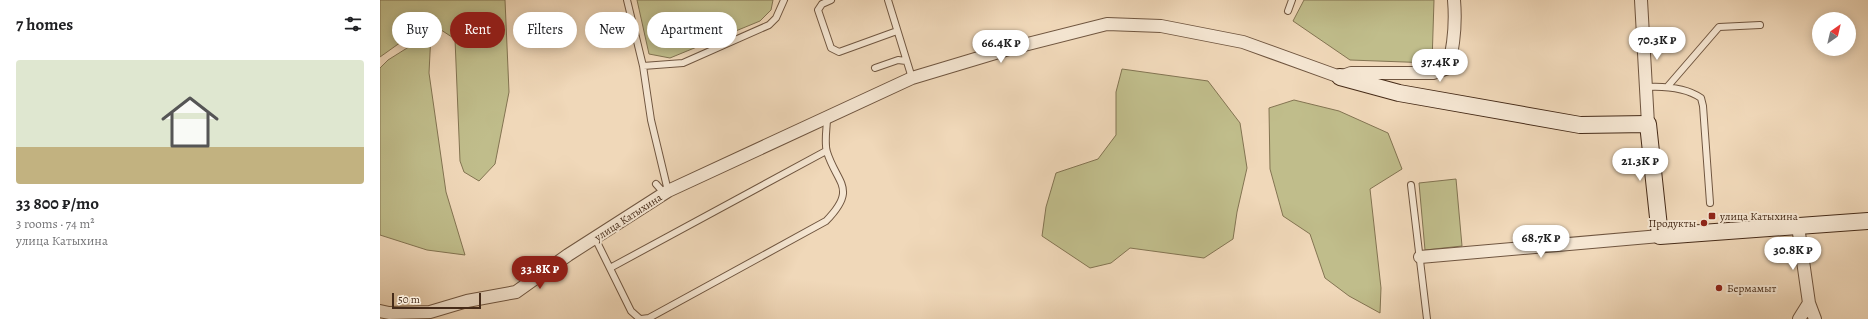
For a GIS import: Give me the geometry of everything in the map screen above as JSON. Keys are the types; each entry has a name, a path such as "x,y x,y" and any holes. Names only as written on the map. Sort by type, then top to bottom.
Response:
{"street":[{"path":"1340,77 1351,73 1433,73 1448,68 1453,48 1455,19 1454,0"},
{"path":"1641,0 1648,124 1660,236"},
{"name":"улица Катыхина","path":"380,311 389,313 430,312 467,301 516,292 594,238 670,190 912,78 1012,48 1107,24 1161,26 1243,42 1340,77"},
{"path":"1340,77 1399,94 1580,125 1648,124"},
{"path":"1420,257 1660,236 1868,221"},
{"path":"1798,226 1809,303 1815,319"},
{"path":"1799,319 1809,303"}],"lane":[{"path":"627,0 643,66 651,120 670,190"},
{"path":"643,66 683,63 769,25 776,18 784,0"},
{"path":"831,0 822,4 818,10 831,48 839,52 897,31"},
{"path":"888,0 912,78"},
{"path":"1288,11 1292,0"},
{"path":"1668,86 1719,27 1760,25"},
{"path":"875,68 898,60 906,60"},
{"path":"1646,87 1668,86 1694,93 1701,98 1704,106 1710,202"},
{"path":"594,238 631,311 641,319 649,318 826,221 837,210 843,197 842,183 826,151 827,118"},
{"path":"610,268 826,151"},
{"path":"656,184 670,190"},
{"path":"1411,184 1427,319"}],"shaded area":[{"path":"380,0 505,0 509,92 495,164 479,181 464,172 460,161 455,48 505,48 505,12 450,12 450,36 442,31 442,12 392,12 393,48 380,57"},
{"path":"637,0 773,0 771,10 760,21 737,30 737,12 647,12 647,45"},
{"path":"1304,0 1434,0 1432,63 1350,60 1293,21"},
{"path":"407,48 430,48 429,73 446,192 465,255 427,250 380,235 380,68 388,60"},
{"path":"648,48 694,48 670,58 649,54"},
{"path":"1122,69 1208,81 1240,123 1247,168 1237,212 1233,239 1204,258 1130,248 1111,263 1090,268 1042,236 1046,207 1056,173 1098,159 1116,135 1116,92"},
{"path":"1294,100 1339,111 1388,133 1402,169 1370,189 1381,288 1380,313 1349,296 1325,278 1310,234 1283,216 1270,169 1269,108"},
{"path":"1456,179 1462,246 1425,250 1419,183"}],"place":[{"name":"улица Катыхина","path":"1712,216"},
{"name":"Продукты","path":"1704,223"},
{"name":"Бермамыт","path":"1719,288"}]}
